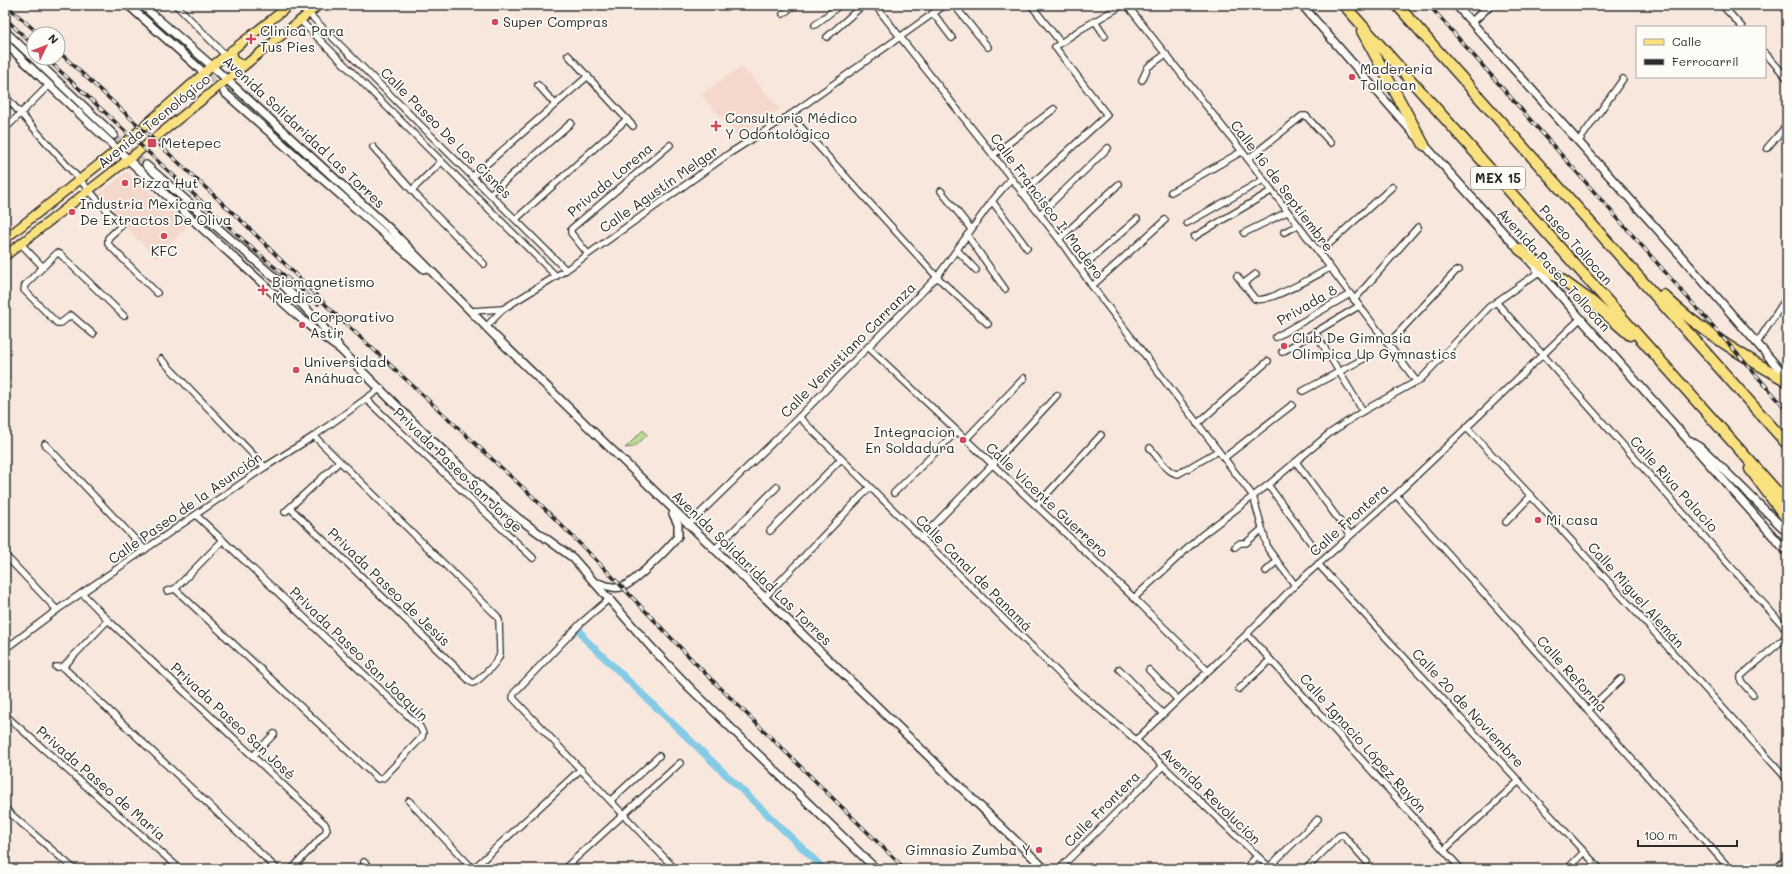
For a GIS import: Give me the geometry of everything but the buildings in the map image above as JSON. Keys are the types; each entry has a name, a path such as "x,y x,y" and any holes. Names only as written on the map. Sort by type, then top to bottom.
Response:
{"highway":[{"name":"Paseo Tollocan","path":"1344,5 1787,503"},
{"name":"Paseo Tollocan","path":"1397,5 1787,444"},
{"path":"1355,17 1424,145"},
{"path":"1593,225 1614,243 1678,309 1696,324 1737,353 1787,379"},
{"path":"1519,249 1591,301 1652,352"},
{"path":"1731,441 1759,483 1787,519"}],"main road":[{"name":"Avenida Solidaridad Las Torres","path":"128,5 202,70"},
{"name":"Avenida Solidaridad Las Torres","path":"142,5 212,66 390,229 486,327 688,525 1045,869"},
{"name":"Avenida Tecnológico","path":"5,239 117,150 212,66 290,5"},
{"name":"Avenida Tecnológico","path":"5,256 128,160 319,5"},
{"name":"Avenida Paseo Tollocan","path":"1302,5 1424,145 1519,249 1787,552"},
{"path":"1452,5 1462,12"},
{"path":"1456,5 1579,141 1787,379"},
{"path":"1472,22 1490,5"},
{"path":"5,31 114,135"},
{"path":"5,42 117,150 300,316 340,349 381,388 417,426 489,494 518,518 562,548 610,598 650,646 690,688 876,869"},
{"path":"232,50 234,61 243,66"},
{"name":"Avenida Solidaridad Las Torres","path":"224,92 415,262 444,284"},
{"path":"146,165 287,289 318,321 340,349"},
{"path":"1683,435 1706,452 1787,532"},
{"path":"596,583 623,587 637,577 675,540 679,532 678,524 666,503"},
{"path":"1777,869 1787,860"}],"street":[{"path":"176,5 225,56"},
{"path":"783,14 794,5"},
{"path":"815,25 840,5"},
{"path":"827,38 863,5"},
{"name":"Calle Francisco I. Madero","path":"875,5 1040,214 1092,286 1253,496 1268,549 1276,562 1295,585"},
{"name":"Calle Agustín Melgar","path":"486,327 503,309 566,270 730,153 790,115 945,5"},
{"path":"954,5 988,47"},
{"path":"1031,5 1061,42"},
{"path":"1022,193 1107,115 1055,49 1061,42 1123,5"},
{"name":"Calle 16 de Septiembre","path":"1127,5 1248,160 1417,382"},
{"path":"1722,5 1741,26"},
{"name":"Calle Paseo De Los Cisnes","path":"308,13 566,270"},
{"path":"933,13 952,38"},
{"name":"Calle Paseo De Los Cisnes","path":"300,20 556,276"},
{"path":"1095,21 1105,36"},
{"path":"331,51 338,43"},
{"path":"1142,80 1148,67 1166,54"},
{"path":"1766,54 1787,78"},
{"path":"568,55 632,126"},
{"path":"473,176 588,76"},
{"path":"1579,141 1623,79"},
{"path":"5,130 49,85"},
{"path":"538,85 555,104"},
{"path":"5,96 121,226 108,238 108,244 157,293"},
{"path":"993,155 1054,109"},
{"path":"790,115 937,277 988,324"},
{"path":"1248,160 1302,116 1306,116 1331,142"},
{"path":"516,220 627,119"},
{"path":"490,194 571,123"},
{"path":"1767,148 1787,125"},
{"name":"Privada Lorena","path":"588,254 571,233 571,230 670,145"},
{"path":"373,147 412,190 484,264"},
{"path":"1040,214 1108,148"},
{"path":"1171,192 1241,152"},
{"path":"412,190 442,162"},
{"name":"Calle Venustiano Carranza","path":"688,525 800,417 937,277 992,201 1011,179"},
{"path":"1187,223 1263,180"},
{"path":"1059,239 1119,184"},
{"path":"1319,253 1392,187"},
{"path":"941,191 971,229"},
{"path":"1194,237 1271,191"},
{"path":"992,201 1027,248"},
{"path":"1244,233 1287,212"},
{"path":"1080,269 1137,219"},
{"path":"1092,286 1165,220"},
{"path":"1284,232 1297,226"},
{"path":"1354,300 1418,227"},
{"path":"967,235 1005,289"},
{"path":"21,244 43,267"},
{"path":"957,250 976,270"},
{"path":"93,334 72,316 68,316 59,324 57,323 24,290 25,285 56,254 59,253 124,316"},
{"path":"1237,276 1255,299 1262,300 1281,293 1330,268"},
{"path":"1388,344 1456,271 1459,270"},
{"path":"1134,598 1202,535 1268,485 1330,433 1364,411 1417,382 1430,371 1474,323 1496,302 1539,272"},
{"path":"1242,284 1256,274"},
{"name":"Privada 8","path":"1276,337 1350,294"},
{"path":"1757,343 1787,297"},
{"name":"Calle Riva Palacio","path":"1496,302 1787,630"},
{"path":"1282,352 1359,306"},
{"name":"Calle Agustín Melgar","path":"471,311 503,309"},
{"name":"Calle Frontera","path":"1136,740 1247,634 1295,585 1396,495 1580,319"},
{"path":"1315,332 1338,372 1364,411"},
{"name":"Calle Vicente Guerrero","path":"868,347 1134,598 1208,671"},
{"path":"1304,391 1368,357"},
{"path":"161,360 265,467"},
{"path":"1197,424 1268,361"},
{"path":"966,439 1024,378"},
{"name":"Calle Paseo de la Asunción","path":"5,649 57,610 83,594 265,467 314,436 381,388"},
{"path":"921,538 993,465 1057,395"},
{"name":"Privada Paseo San Jorge","path":"366,399 533,558"},
{"path":"1224,458 1292,405"},
{"name":"Calle Canal de Panamá","path":"800,417 870,488 1077,691 1136,740"},
{"name":"Calle Miguel Alemán","path":"1466,428 1531,496 1787,779"},
{"path":"894,493 957,431"},
{"path":"1036,506 1101,435"},
{"path":"284,512 339,462 314,436"},
{"path":"45,444 145,550"},
{"path":"1150,448 1170,470 1176,474 1218,451"},
{"path":"770,531 841,459"},
{"name":"Privada Paseo de Jesús","path":"290,508 468,680 473,683 478,680 500,656 499,618 339,462"},
{"path":"1296,462 1350,535"},
{"path":"1268,485 1314,547"},
{"path":"714,550 777,487"},
{"path":"764,598 870,488"},
{"name":"Calle Reforma","path":"1396,495 1730,869"},
{"path":"1506,522 1531,496"},
{"name":"Privada Paseo San Joaquín","path":"175,590 379,780 383,778 422,737 422,730 196,515"},
{"path":"1235,547 1240,543 1246,542 1262,530"},
{"path":"167,591 175,590 223,540"},
{"path":"5,556 57,610"},
{"path":"1266,571 1276,562"},
{"name":"Calle 20 de Noviembre","path":"1318,564 1600,869"},
{"name":"Privada Paseo San José","path":"83,594 108,620 327,827 328,829 325,833 292,869"},
{"path":"610,598 580,623 513,696 514,699 675,869"},
{"path":"63,667 108,620"},
{"name":"Calle Ignacio López Rayón","path":"1247,634 1461,869"},
{"path":"1753,695 1741,681 1741,676 1787,636"},
{"path":"1239,689 1270,660"},
{"path":"56,667 63,667 277,869"},
{"path":"1119,669 1163,714"},
{"path":"1149,670 1178,700"},
{"path":"1588,710 1622,679"},
{"name":"Privada Paseo de María","path":"5,715 180,869"},
{"path":"252,756 274,734"},
{"name":"Avenida Revolución","path":"1136,740 1270,868"},
{"path":"611,800 659,756"},
{"path":"564,869 625,815 680,763"},
{"name":"Calle Frontera","path":"1059,869 1163,766"},
{"path":"409,801 473,869 581,769"},
{"path":"1444,850 1519,781"},
{"path":"5,809 74,869"},
{"path":"1270,868 1318,819"},
{"path":"1306,869 1339,836 1343,835 1367,862"},
{"path":"1567,869 1584,852"},
{"path":"1245,869 1257,856"},
{"path":"364,862 371,869"}],"shaded area":[{"path":"742,66 780,109 739,138 701,94"},
{"path":"127,172 188,225 156,258 96,196"}],"green space":[{"path":"643,430 647,435 634,447 625,448"}],"waterway":[{"path":"578,627 584,638 824,869"}],"tunnel":[{"path":"201,70 222,90"},
{"path":"114,135 146,165"}],"railway":[{"path":"6,5 30,26"},
{"path":"1429,5 1787,410"},
{"path":"5,18 26,38"},
{"path":"66,58 246,225 332,311 532,496 703,671 905,869"},
{"path":"55,66 252,248 318,304"}],"place":[{"name":"Super Compras","path":"495,22"},
{"name":"Clinica Para Tus Pies","path":"251,39"},
{"name":"Madereria Tollocan","path":"1352,77"},
{"name":"Consultorio Médico Y Odontológico","path":"716,126"},
{"name":"Metepec","path":"152,143"},
{"name":"Pizza Hut","path":"125,183"},
{"name":"Industria Mexicana De Extractos De Oliva","path":"72,212"},
{"name":"KFC","path":"164,236"},
{"name":"Biomagnetismo Medico","path":"263,290"},
{"name":"Corporativo Astir","path":"302,325"},
{"name":"Club De Gimnasia Olimpica Up Gymnastics","path":"1284,346"},
{"name":"Universidad Anáhuac","path":"296,370"},
{"name":"Integracion En Soldadura","path":"963,440"},
{"name":"Mi casa","path":"1538,520"},
{"name":"Gimnasio Zumba Y","path":"1039,850"}]}
